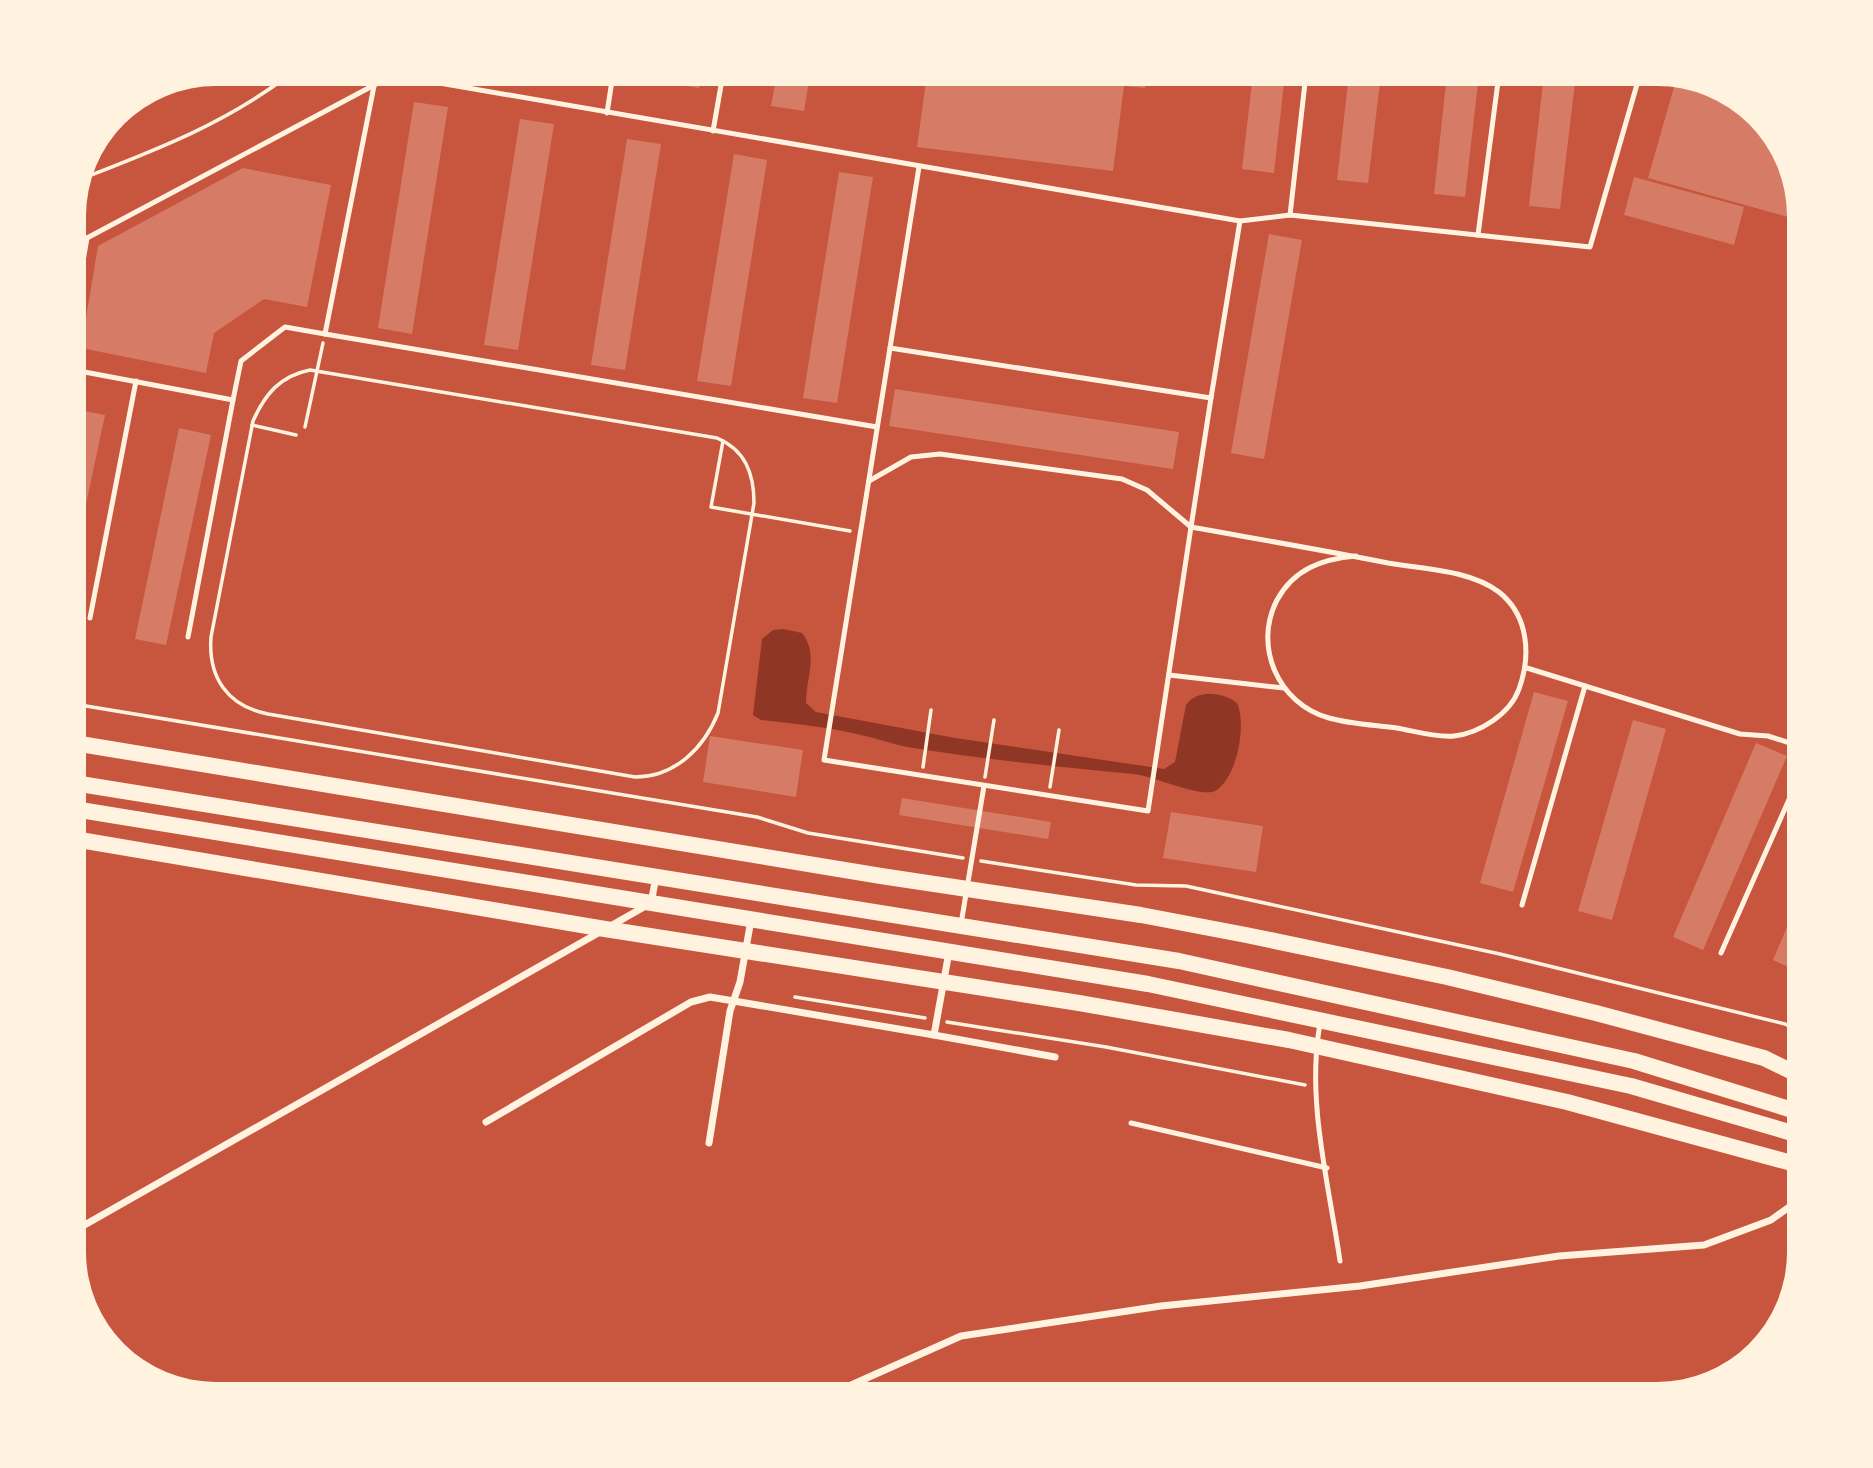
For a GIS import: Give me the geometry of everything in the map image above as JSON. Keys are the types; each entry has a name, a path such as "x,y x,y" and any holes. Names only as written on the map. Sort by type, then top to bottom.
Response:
{"main road":[{"path":"86,745 1141,915 1447,977 1739,1050 1787,1069"},
{"path":"86,785 1179,961 1634,1062 1787,1108"},
{"path":"86,810 1148,984 1631,1086 1787,1131"},
{"path":"86,841 605,929 944,981 1316,1046 1567,1102 1787,1161"}],"street":[{"path":"86,1224 651,903 656,877"},
{"path":"709,1143 733,1002 751,919"},
{"path":"934,1035 949,951"},
{"path":"486,1122 691,1002 710,998 1055,1057"},
{"path":"860,1382 961,1336 1161,1306 1360,1286 1559,1256 1704,1245 1771,1220 1787,1209"}],"lane":[{"path":"86,244 87,238 374,86"},
{"path":"325,334 374,86"},
{"path":"460,86 1240,221 1290,215 1590,247 1637,86"},
{"path":"607,113 612,86"},
{"path":"713,131 721,86"},
{"path":"1290,215 1305,86"},
{"path":"1478,235 1497,86"},
{"path":"919,167 824,760 1148,811 1240,221"},
{"path":"188,637 241,361 285,327 877,427"},
{"path":"890,348 1211,398"},
{"path":"86,372 233,400"},
{"path":"90,618 136,381"},
{"path":"868,482 898,463 926,454 1044,468 1135,483 1191,527 1356,556 1479,579 1501,594 1518,615 1527,641 1527,668 1518,694 1501,715 1478,730 1452,736 1328,718 1303,707 1284,688 1271,665 1267,638 1271,612 1284,588 1304,570 1329,559 1356,556"},
{"path":"1527,668 1740,734 1768,736 1787,742"},
{"path":"1169,675 1284,688"},
{"path":"1522,905 1585,686"},
{"path":"961,926 984,786"},
{"path":"1721,953 1787,806"},
{"path":"1321,1021 1316,1046 1317,1088 1340,1261"},
{"path":"1131,1123 1327,1168"}],"path":[{"path":"93,174 205,127 253,103 275,86"},
{"path":"305,427 325,334"},
{"path":"317,371 723,441 732,445 750,470 754,484 752,514 718,713 711,732 697,749 664,772 652,777 635,777 251,711 235,702 214,674 210,658 211,637 252,425 264,399 278,384 299,372 317,371"},
{"path":"252,425 296,435"},
{"path":"723,441 711,507 860,533"},
{"path":"86,706 743,815 808,833 1136,885 1186,886 1500,954 1787,1025"},
{"path":"921,776 931,710"},
{"path":"984,786 995,720"},
{"path":"1049,796 1059,730"},
{"path":"791,997 1105,1047 1317,1088"}],"shaded area":[{"path":"773,630 802,633 807,641 811,658 806,703 816,712 955,738 1164,769 1175,762 1186,705 1197,696 1210,694 1225,696 1237,703 1241,724 1238,750 1223,785 1215,791 1199,792 1134,774 907,747 836,730 761,720 753,715 762,639"}],"building":[{"path":"775,86 808,86 804,111 771,106"},
{"path":"925,86 1124,86 1113,171 917,147"},
{"path":"1252,86 1284,86 1274,173 1242,169"},
{"path":"1348,86 1380,86 1368,183 1337,180"},
{"path":"1446,86 1478,86 1465,197 1434,194"},
{"path":"1543,86 1575,86 1560,209 1529,206"},
{"path":"1674,87 1683,88 1722,103 1755,130 1774,158 1783,182 1787,217 1648,178"},
{"path":"414,102 448,107 412,334 378,328"},
{"path":"520,119 554,124 518,350 484,345"},
{"path":"627,139 661,144 625,370 591,365"},
{"path":"734,154 767,160 731,386 697,381"},
{"path":"243,168 331,185 307,307 264,299 214,333 206,373 86,349 86,318 98,246"},
{"path":"839,172 873,177 837,403 803,398"},
{"path":"1634,177 1744,207 1734,245 1624,215"},
{"path":"1269,234 1302,240 1264,459 1231,453"},
{"path":"895,389 1179,432 1173,469 889,426"},
{"path":"86,411 105,415 86,504"},
{"path":"179,428 211,435 166,645 135,639"},
{"path":"1534,692 1568,701 1513,892 1480,883"},
{"path":"1633,720 1666,729 1612,920 1578,911"},
{"path":"710,736 803,750 796,797 703,782"},
{"path":"1756,743 1787,756 1703,950 1673,937"},
{"path":"902,798 1051,822 1048,839 899,815"},
{"path":"1171,812 1263,826 1256,872 1163,858"},
{"path":"1787,927 1787,966 1773,960"}]}
